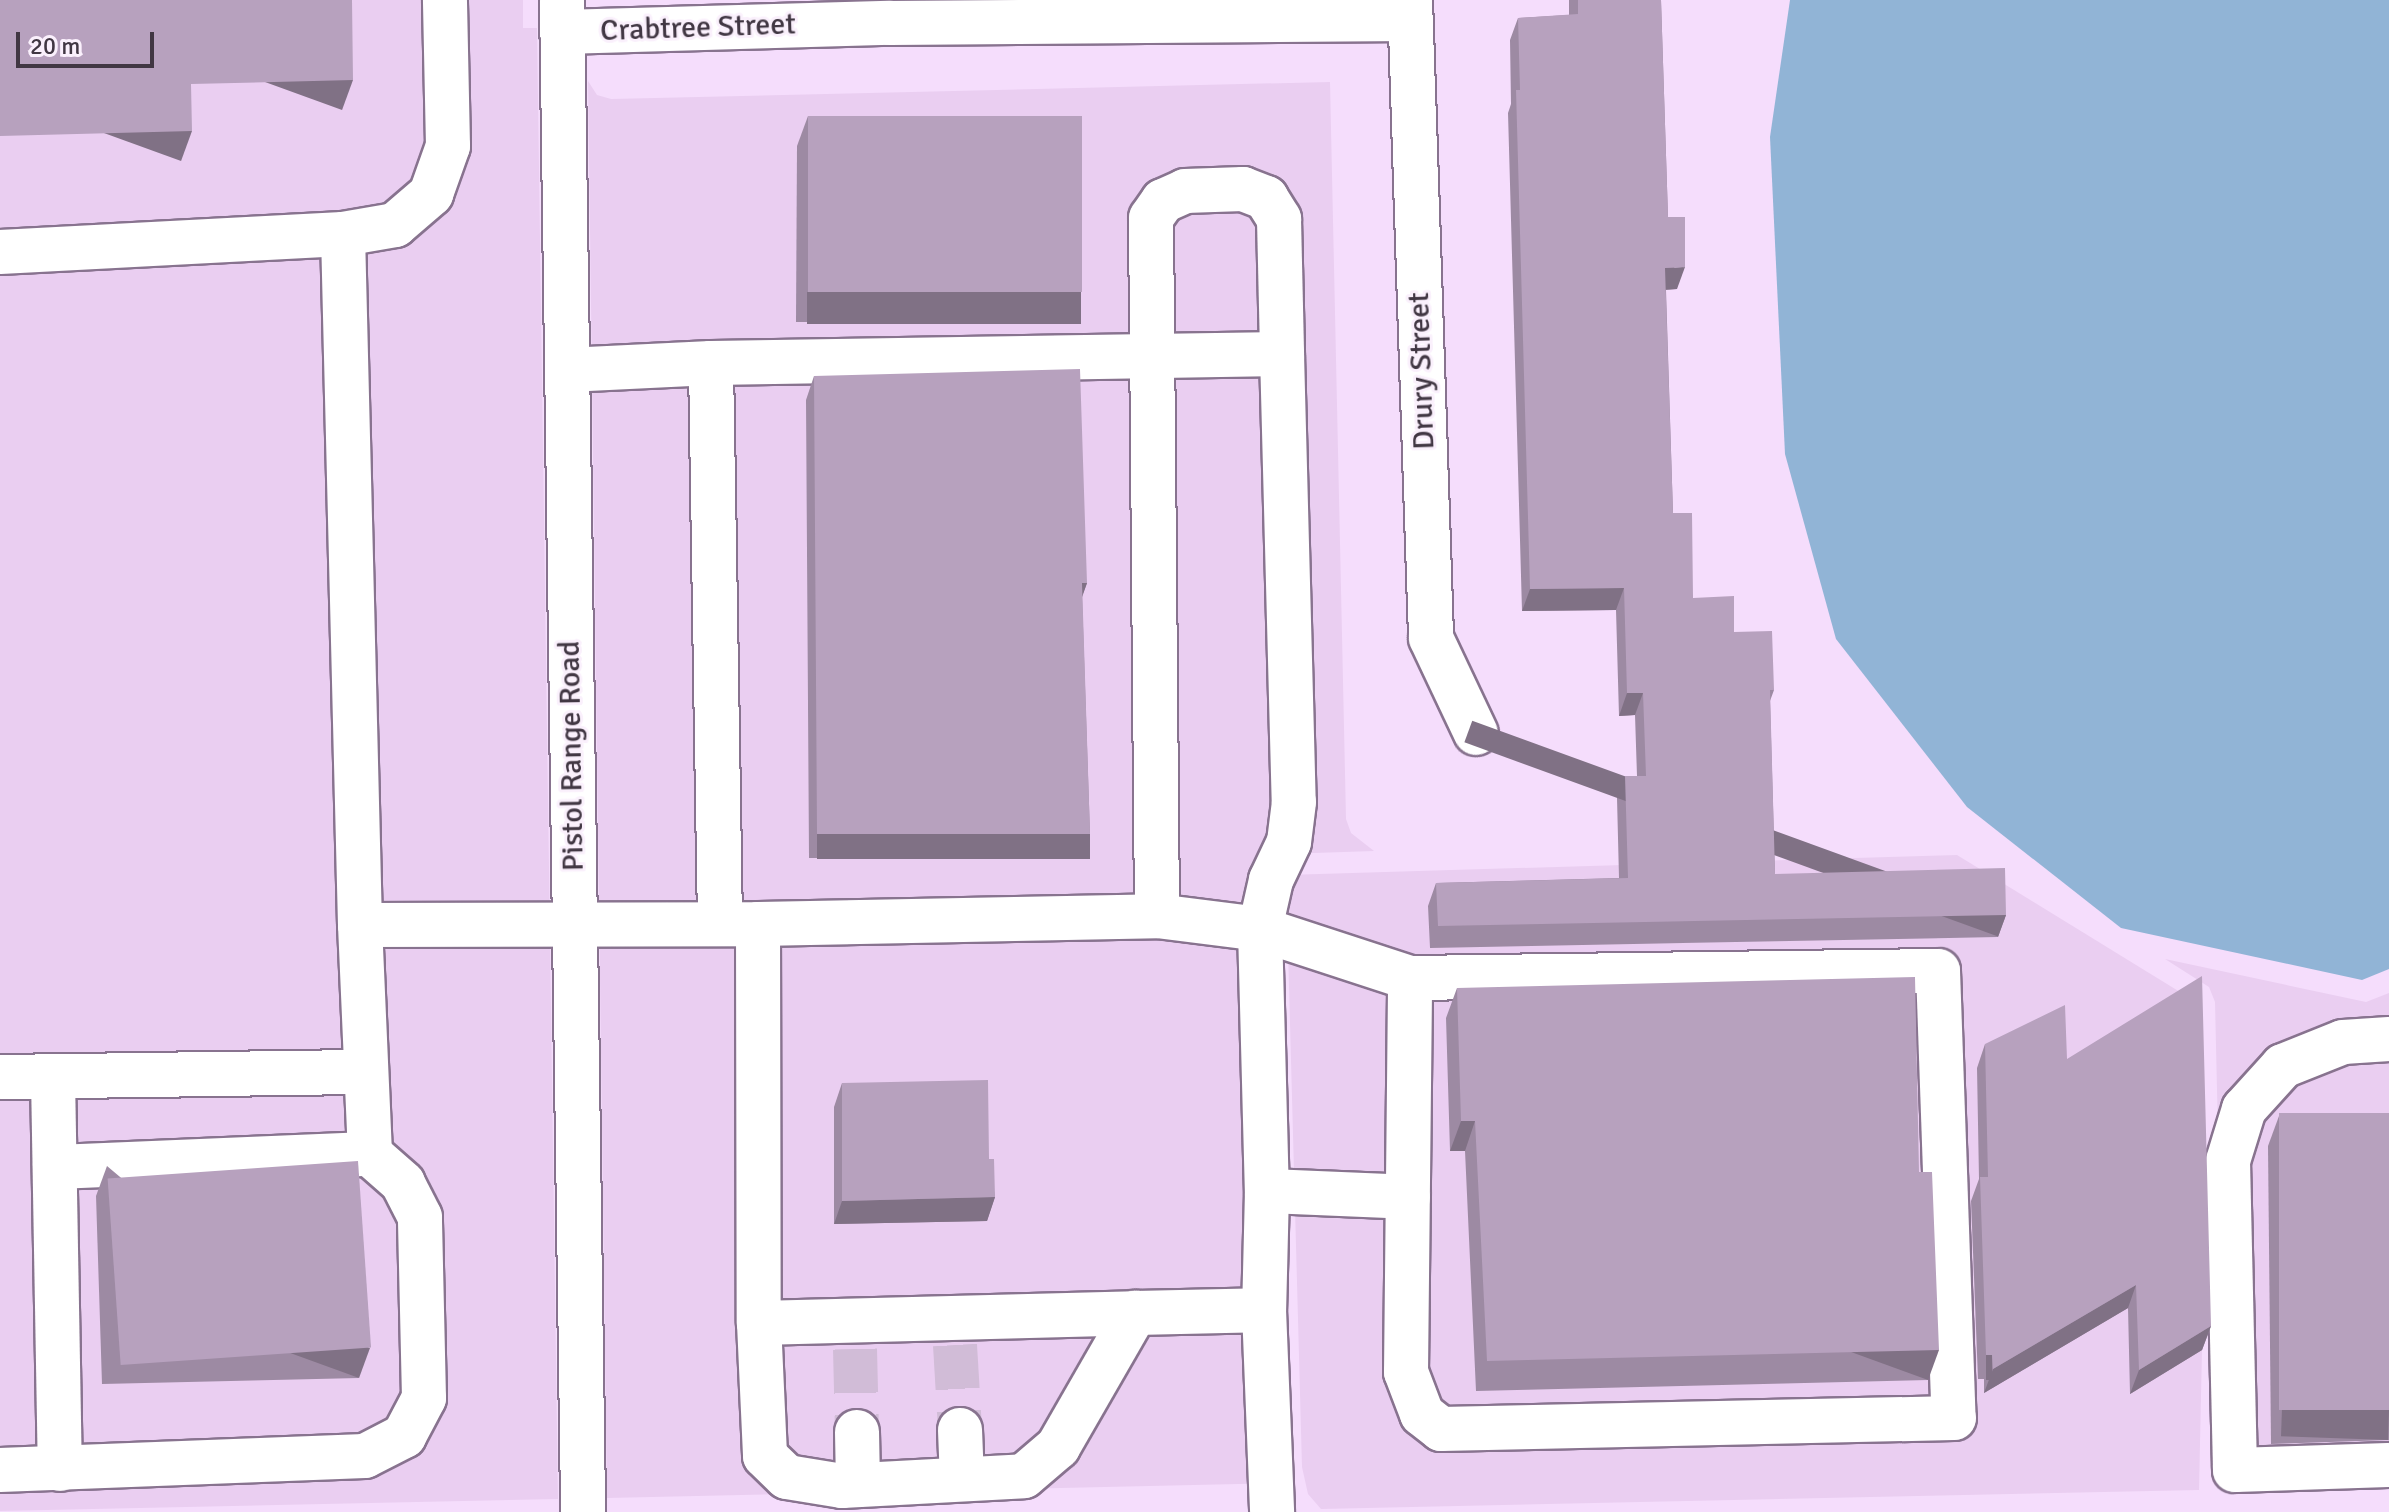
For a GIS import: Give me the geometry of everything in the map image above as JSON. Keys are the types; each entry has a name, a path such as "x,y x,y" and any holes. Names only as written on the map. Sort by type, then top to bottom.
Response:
{"street":[{"path":"0,252 343,234 395,225 431,194 448,146 445,0"},
{"name":"Crabtree Street","path":"562,16 1410,10"},
{"name":"Drury Street","path":"1410,10 1431,638 1476,733"},
{"name":"Pistol Range Road","path":"562,16 583,1512"},
{"path":"1157,916 1151,218 1163,201 1185,191 1243,189 1266,198 1279,219 1294,802 1289,842 1271,880 1260,929 1267,1191 1264,1310 1272,1512"},
{"path":"343,234 360,925 370,1154"},
{"path":"567,370 711,363 1282,354"},
{"path":"711,363 765,1456 787,1477 858,1485 1024,1476 1058,1447 1135,1313"},
{"path":"360,925 739,924 1157,916 1260,929 1410,978 1938,971 1954,1418 1441,1429 1422,1414 1406,1372 1410,978"},
{"path":"2389,1039 2343,1042 2283,1066 2244,1109 2228,1161 2235,1470 2389,1465"},
{"path":"0,1077 366,1072"},
{"path":"53,1077 60,1469"},
{"path":"0,1470 365,1456 404,1436 424,1398 420,1217 403,1183 370,1154 55,1167"},
{"path":"1267,1191 1408,1197"},
{"path":"759,1323 854,1335 954,1331 1135,1313 1264,1310"},
{"path":"960,1430 962,1479"},
{"path":"857,1432 858,1485"}],"shaded area":[{"path":"0,0 523,0 523,28 537,28 558,1499 0,1511"},
{"path":"588,81 597,95 611,99 1330,82 1346,819 1351,833 1374,851 1273,857 1284,1483 607,1498"},
{"path":"1957,855 2193,1000 2202,1350 2199,1490 1321,1509 1308,1494 1302,1467 1286,875"},
{"path":"2165,959 2366,1002 2389,993 2389,1461 2221,1463 2223,1352 2215,1002 2209,987"}],"water":[{"path":"1790,0 2389,0 2389,969 2362,980 2121,928 1967,807 1836,639 1785,454 1770,137"}],"building":[{"path":"0,0 352,0 353,80 191,84 192,131 0,136"},
{"path":"1578,0 1661,0 1668,217 1685,217 1685,267 1665,268 1673,513 1692,513 1693,598 1734,596 1734,632 1772,631 1774,690 1770,690 1775,874 2005,868 2006,915 1438,926 1436,883 1628,878 1625,776 1646,776 1643,693 1627,693 1624,588 1530,589 1516,90 1520,90 1518,18 1578,14"},
{"path":"808,116 1082,116 1082,292 808,292"},
{"path":"1080,369 1087,583 1082,583 1090,834 817,834 814,376"},
{"path":"2202,976 2211,1326 2139,1370 2136,1285 1993,1369 1992,1355 1986,1355 1980,1177 1988,1177 1985,1044 2065,1005 2067,1059"},
{"path":"1915,977 1919,1172 1932,1172 1939,1350 1487,1361 1475,1121 1461,1121 1457,988"},
{"path":"988,1080 989,1159 994,1159 995,1197 842,1201 842,1083"},
{"path":"2279,1113 2389,1113 2389,1410 2279,1410"},
{"path":"358,1161 371,1348 121,1365 108,1179"}],"tunnel":[{"path":"955,1345 960,1430"},
{"path":"855,1349 857,1432"}]}
